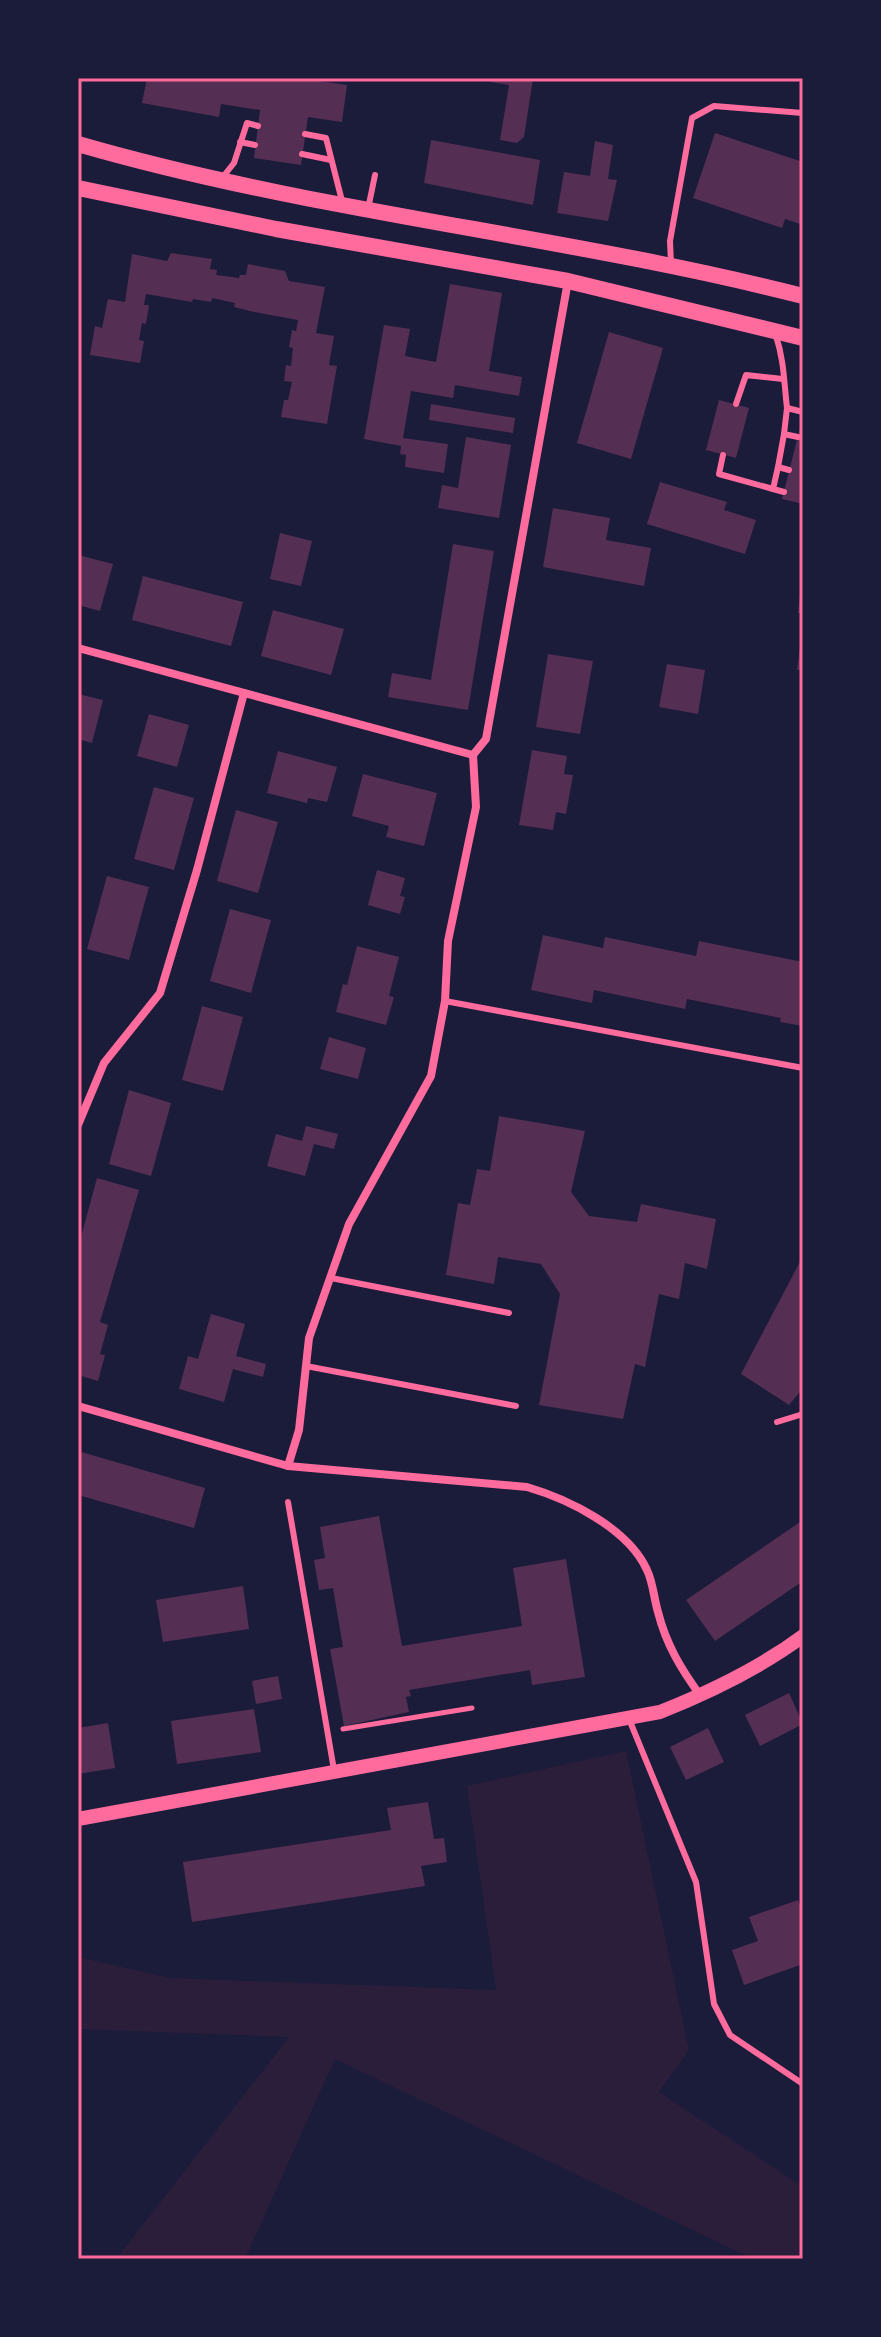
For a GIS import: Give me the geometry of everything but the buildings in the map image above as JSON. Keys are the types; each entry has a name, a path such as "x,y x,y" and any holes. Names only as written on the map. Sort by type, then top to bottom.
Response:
{"main road":[{"path":"78,144 219,180 671,264 803,296"},
{"path":"78,188 276,229 568,281 803,338"}],"street":[{"path":"288,1466 299,1430 309,1338 349,1224 431,1076 445,1001 448,941 476,807 473,755 486,739 568,281"},
{"path":"78,648 473,755"},
{"path":"78,1125 104,1063 160,993 197,870 244,693"},
{"path":"78,1406 288,1466 527,1487 561,1497 623,1538 647,1569 658,1615 676,1662 701,1696"},
{"path":"78,1819 660,1712 701,1696 784,1650 803,1636"}],"lane":[{"path":"671,264 670,241 692,118 714,106 803,113"},
{"path":"219,180 234,163 247,123 258,126"},
{"path":"305,134 326,138 343,205"},
{"path":"240,142 255,145"},
{"path":"302,154 331,160"},
{"path":"368,209 375,175"},
{"path":"773,329 784,360 787,408 773,489"},
{"path":"736,404 746,375 783,379"},
{"path":"787,408 803,412"},
{"path":"784,434 798,437"},
{"path":"723,455 719,474 784,492"},
{"path":"778,467 789,470"},
{"path":"445,1001 803,1068"},
{"path":"331,1278 509,1313"},
{"path":"306,1366 516,1406"},
{"path":"777,1422 803,1414"},
{"path":"288,1502 334,1773"},
{"path":"629,1719 696,1882 714,2004 730,2035 803,2084"}],"path":[{"path":"336,1731 472,1708"}],"shaded area":[{"path":"626,1751 689,2050 659,2092 803,2187 803,2259 753,2259 335,2059 245,2259 116,2259 289,2037 78,2029 78,1957 170,1978 496,1990 467,1786"}]}
